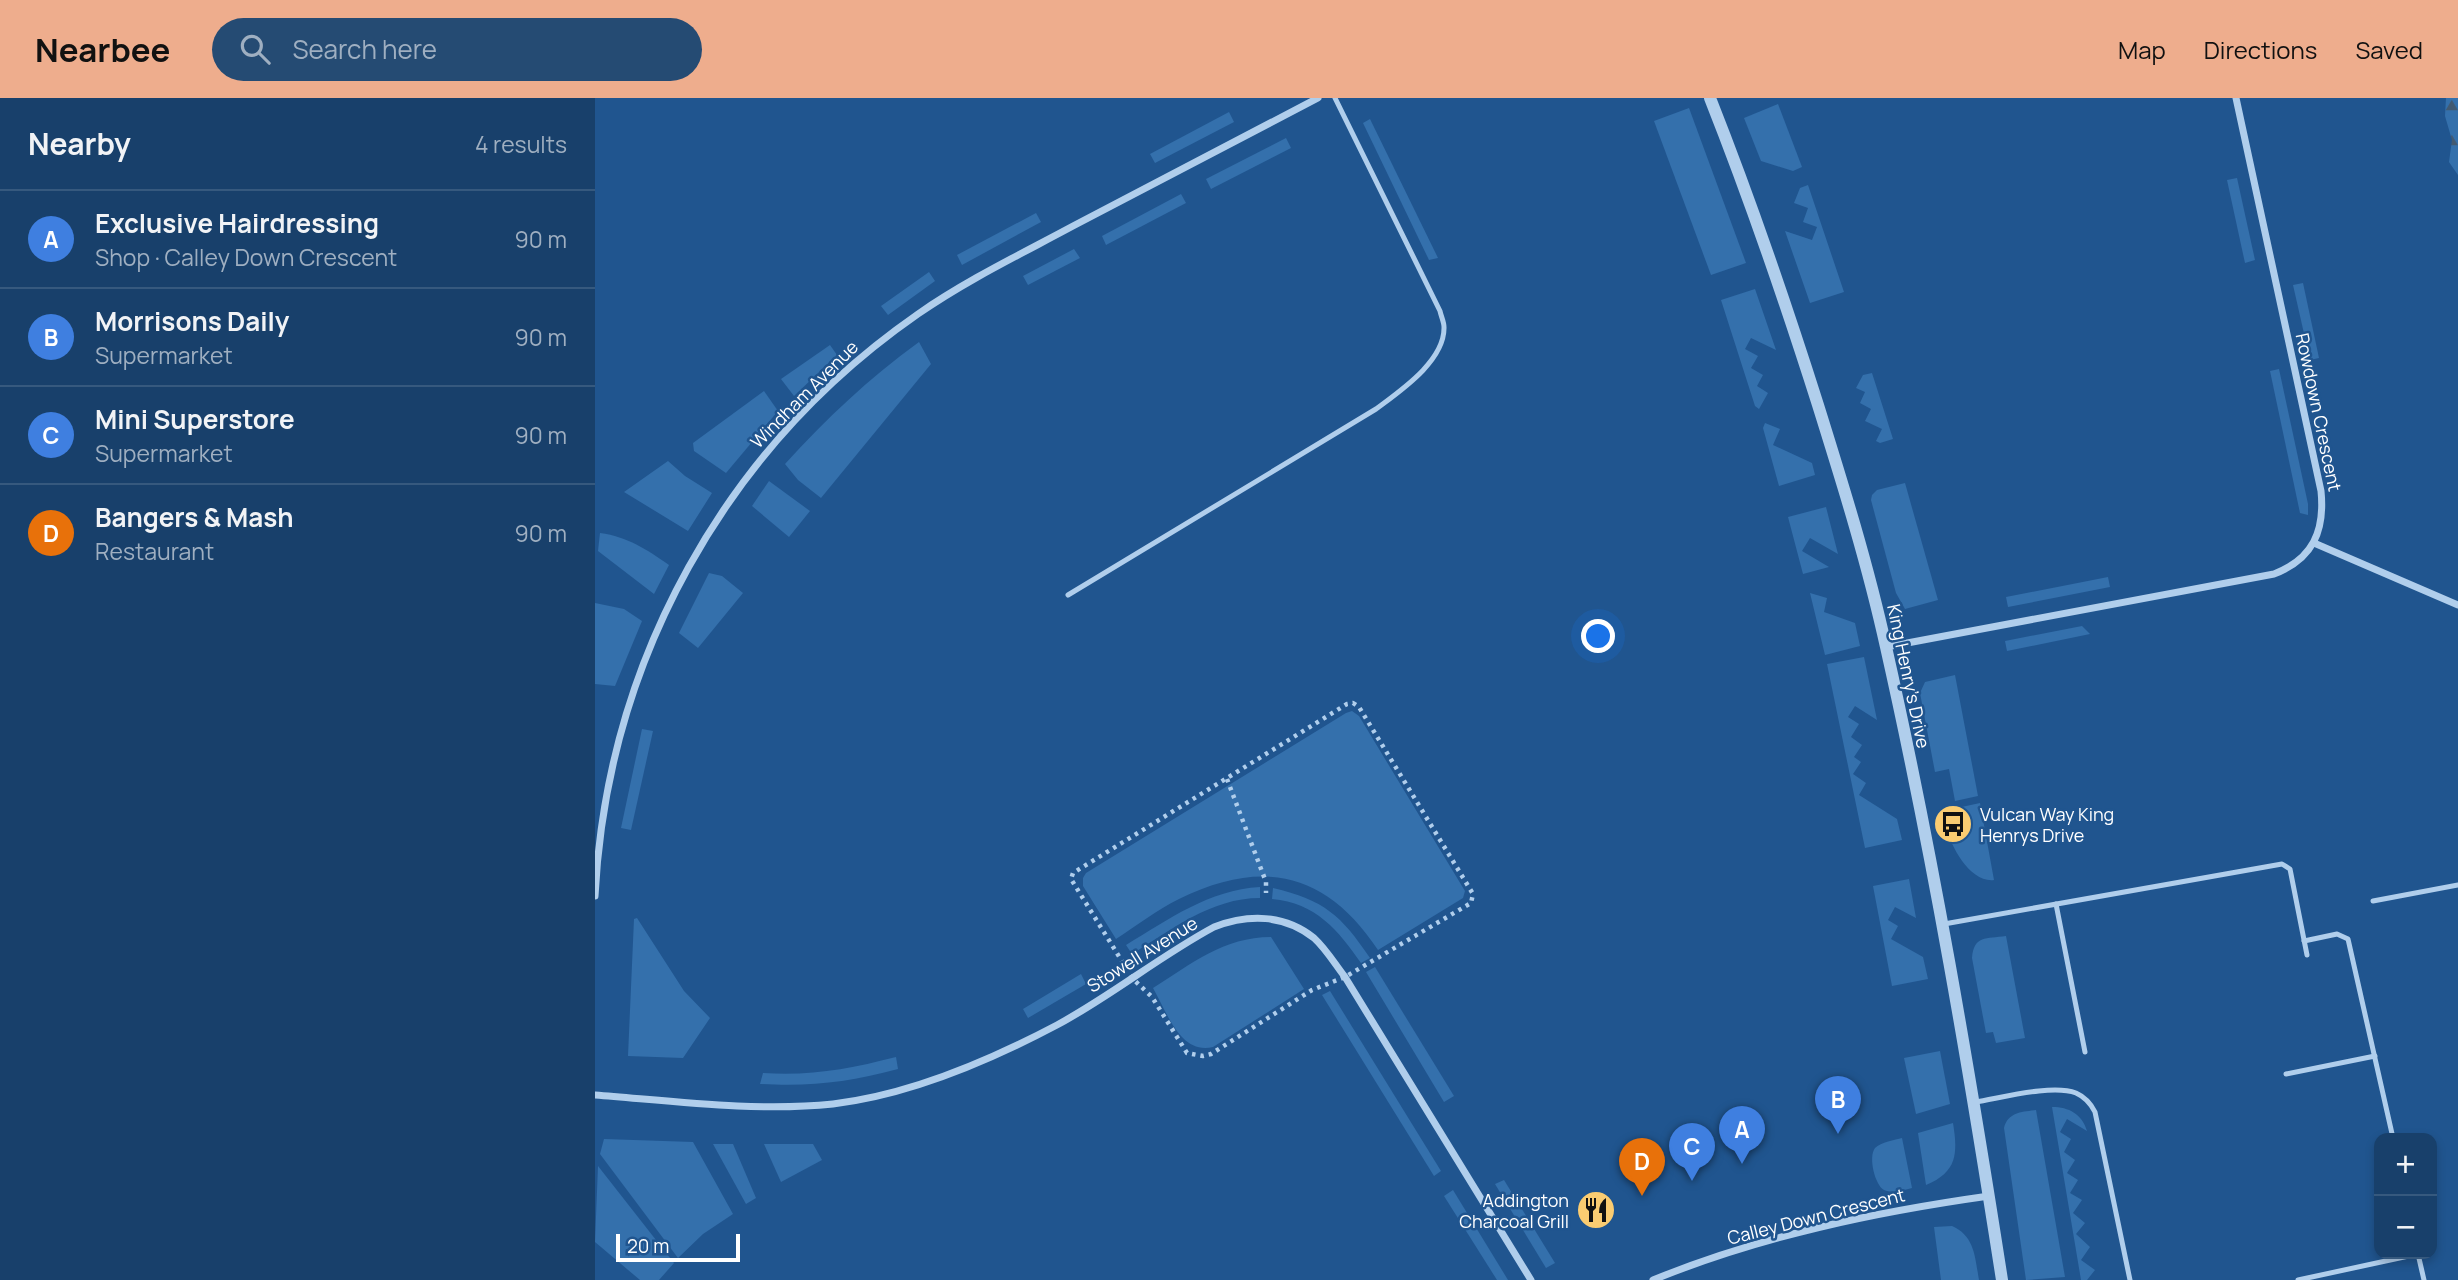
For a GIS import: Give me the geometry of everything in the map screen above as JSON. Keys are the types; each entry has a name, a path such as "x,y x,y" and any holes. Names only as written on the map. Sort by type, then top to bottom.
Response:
{"street":[{"name":"Windham Avenue","path":"595,895 603,806 628,705 651,642 677,589 726,507 760,459 794,421 873,347 956,290 1318,98"},
{"name":"King Henry's Drive","path":"1710,98 1748,195 1812,384 1855,526 1886,647 1941,925 2002,1280"},
{"name":"Rowdown Crescent","path":"2236,98 2321,491 2322,520 2314,543"},
{"path":"1886,647 2274,573 2293,565 2314,543 2458,605"},
{"name":"Stowell Avenue","path":"595,1095 712,1104 766,1105 812,1105 858,1099 926,1081 988,1059 1060,1024 1214,928 1248,917 1265,918 1280,921 1313,938 1345,977 1531,1280"},
{"name":"Calley Down Crescent","path":"1653,1280 1767,1241 1837,1223 1922,1205 1989,1196"}],"lane":[{"path":"1068,595 1376,409 1407,386 1434,357 1444,326 1440,311 1335,98"},
{"path":"1941,925 2282,864 2290,869 2307,955"},
{"path":"2373,901 2458,885"},
{"path":"2056,904 2085,1052"},
{"path":"2304,941 2337,934 2347,939 2392,1133"},
{"path":"2286,1074 2375,1056"},
{"path":"1973,1103 2064,1091 2075,1092 2091,1104 2095,1112 2130,1280"},
{"path":"2298,1280 2395,1259"},
{"path":"2419,1259 2424,1280"}],"path":[{"path":"1353,703 1359,706 1473,894 1471,902 1345,977 1312,990 1211,1054 1203,1056 1187,1053 1182,1047 1152,998 1133,979 1071,879 1073,873 1227,779 1347,704 1353,703"},
{"path":"1227,779 1266,883 1265,918"}],"green space":[{"path":"2446,98 2458,98 2458,175 2449,162 2452,140 2445,116"},
{"path":"1778,104 1802,167 1793,171 1761,161 1744,118"},
{"path":"1689,108 1746,263 1711,275 1654,121"},
{"path":"1229,112 1234,122 1155,163 1150,154"},
{"path":"1370,119 1438,258 1429,260 1363,123"},
{"path":"1286,138 1291,148 1211,189 1206,179"},
{"path":"2237,178 2255,260 2245,263 2227,180"},
{"path":"1808,185 1844,292 1810,303 1785,231 1812,240 1817,227 1803,222 1808,208 1794,203 1800,188"},
{"path":"1181,194 1186,203 1106,245 1102,236"},
{"path":"1036,213 1041,222 962,265 957,255"},
{"path":"1074,249 1080,258 1028,285 1023,276"},
{"path":"929,272 935,281 888,315 881,306"},
{"path":"2303,283 2319,358 2310,360 2293,285"},
{"path":"1755,289 1776,350 1751,338 1745,349 1758,356 1751,368 1763,375 1757,386 1768,393 1759,409 1755,406 1721,300"},
{"path":"919,342 931,364 821,498 798,480 785,464 849,400"},
{"path":"830,345 837,355 794,396 781,379"},
{"path":"2279,369 2308,504 2308,515 2300,513 2270,371"},
{"path":"1872,373 1893,439 1880,443 1876,441 1882,429 1865,421 1871,409 1860,403 1865,392 1856,388 1863,375"},
{"path":"764,391 778,411 726,473 694,451 693,443"},
{"path":"1765,423 1780,429 1773,445 1812,463 1815,475 1779,486 1763,428"},
{"path":"668,461 685,476 712,493 688,531 624,492"},
{"path":"769,481 810,511 789,537 752,506"},
{"path":"1905,483 1938,600 1905,609 1896,593 1871,500 1877,490"},
{"path":"1826,507 1838,554 1810,538 1802,551 1829,567 1803,574 1788,517"},
{"path":"600,533 636,544 669,565 654,594 598,551"},
{"path":"709,573 722,576 743,593 698,648 679,633"},
{"path":"2108,577 2110,587 2008,607 2006,597"},
{"path":"1810,593 1827,598 1824,612 1855,623 1860,646 1825,655"},
{"path":"595,603 624,609 642,621 615,686 595,684"},
{"path":"2082,626 2090,634 2007,651 2005,641"},
{"path":"1864,657 1877,720 1855,706 1848,717 1859,724 1851,737 1862,745 1854,757 1861,762 1853,774 1866,783 1859,795 1897,819 1902,840 1865,848 1827,664"},
{"path":"1955,675 1978,796 1955,801 1949,769 1935,772 1920,693 1925,682"},
{"path":"1352,711 1359,716 1465,891 1463,898 1378,950 1337,903 1314,889 1290,880 1265,877 1238,879 1210,886 1179,899 1116,939 1083,886 1086,873"},
{"path":"642,729 653,731 631,830 621,828"},
{"path":"1980,803 1994,880 1977,876 1970,870 1952,844 1947,827 1960,824 1957,808"},
{"path":"1909,879 1916,918 1895,907 1888,920 1898,926 1891,939 1923,957 1928,979 1892,986 1873,886"},
{"path":"1260,887 1260,898 1242,899 1208,909 1132,954 1126,945 1190,907 1241,889"},
{"path":"1273,888 1306,898 1330,911 1350,931 1370,958 1361,963 1334,929 1313,912 1272,899"},
{"path":"637,918 684,991 710,1018 683,1058 628,1056 634,919"},
{"path":"2006,936 2025,1038 1996,1043 1993,1032 1986,1033 1972,958 1978,942"},
{"path":"1271,937 1304,989 1213,1047 1192,1045 1183,1038 1169,1019 1153,988 1223,947 1254,938"},
{"path":"1375,967 1454,1096 1444,1102 1366,972"},
{"path":"1081,974 1086,984 1028,1018 1023,1009"},
{"path":"1330,991 1441,1171 1434,1176 1322,995"},
{"path":"1940,1051 1950,1104 1916,1114 1904,1058"},
{"path":"896,1057 898,1069 863,1077 830,1083 760,1084 763,1073 830,1071"},
{"path":"2052,1107 2064,1108 2074,1113 2082,1120 2087,1131 2067,1119 2060,1132 2071,1139 2064,1152 2075,1160 2067,1173 2078,1180 2070,1193 2082,1200 2073,1213 2085,1223 2076,1234 2090,1247 2081,1260 2095,1270 2087,1280 2081,1280"},
{"path":"2036,1110 2065,1277 2026,1280 2004,1128 2012,1116"},
{"path":"1953,1123 1953,1161 1944,1174 1926,1185 1918,1133"},
{"path":"1902,1138 1912,1188 1887,1191 1875,1177 1873,1152 1881,1144"},
{"path":"604,1139 693,1142 733,1214 703,1234 678,1258 600,1154"},
{"path":"713,1144 733,1144 756,1198 746,1204"},
{"path":"764,1144 813,1144 822,1160 781,1182"},
{"path":"598,1166 674,1263 659,1280 640,1280 595,1242"},
{"path":"1504,1180 1555,1263 1546,1268 1495,1184"},
{"path":"1453,1190 1508,1280 1497,1280 1444,1196"},
{"path":"1952,1226 1960,1230 1970,1242 1979,1280 1941,1280 1934,1227"}],"place":[{"name":"Vulcan Way King Henrys Drive","path":"1953,824"},
{"name":"Morrisons Daily","path":"1838,1134"},
{"name":"Exclusive Hairdressing","path":"1742,1164"},
{"name":"Mini Superstore","path":"1692,1181"},
{"name":"Bangers & Mash","path":"1642,1196"},
{"name":"Addington Charcoal Grill","path":"1596,1210"}]}
